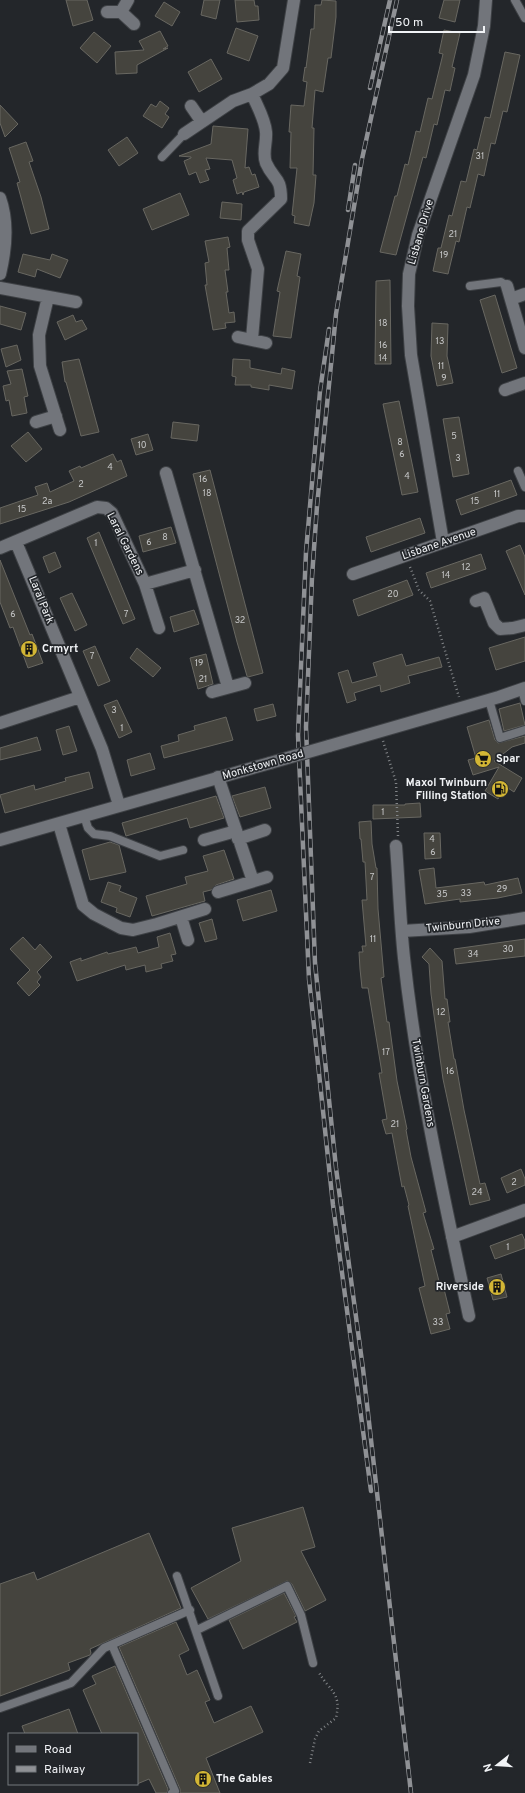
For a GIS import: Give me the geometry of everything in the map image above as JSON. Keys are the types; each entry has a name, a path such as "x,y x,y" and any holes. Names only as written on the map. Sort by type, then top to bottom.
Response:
{"street":[{"path":"122,12 128,0"},
{"path":"184,134 233,101 252,94 269,84 283,68 294,0"},
{"name":"Lisbane Drive","path":"443,542 410,355 408,306 409,274 418,235 474,75 484,26 486,0"},
{"path":"107,12 122,12 134,24"},
{"path":"252,94 264,121 266,133 264,152 266,163 281,185 281,199 248,231 248,240 258,269 252,339"},
{"path":"191,106 202,122"},
{"path":"0,198 6,228 4,258 0,274"},
{"path":"506,286 525,348"},
{"path":"0,288 76,302"},
{"path":"510,299 525,294"},
{"path":"48,297 39,335 40,366 60,430"},
{"path":"238,337 266,343"},
{"path":"505,390 525,383"},
{"path":"36,422 56,416"},
{"path":"166,473 228,687"},
{"name":"Laral Gardens","path":"16,542 97,507 106,508 112,513 145,584 159,628"},
{"name":"Lisbane Avenue","path":"353,574 518,516 525,516"},
{"path":"0,548 16,542"},
{"name":"Laral Park","path":"16,542 102,749 119,805"},
{"path":"145,584 195,570"},
{"path":"476,601 484,598 494,623 500,629 525,625"},
{"path":"212,692 245,683"},
{"name":"Monkstown Road","path":"0,840 463,708 523,689"},
{"path":"0,723 80,697"},
{"path":"218,777 253,881"},
{"path":"59,824 83,904 94,914 110,924 133,930 205,909"},
{"path":"204,840 265,830"},
{"name":"Twinburn Gardens","path":"396,846 402,931 419,1064 452,1237 469,1316"},
{"path":"218,892 268,877"},
{"path":"181,917 188,940"},
{"name":"Twinburn Drive","path":"402,931 469,927 525,918"},
{"path":"452,1237 525,1210"}],"lane":[{"path":"516,0 525,18"},
{"path":"162,156 184,134"},
{"path":"470,286 501,282 506,286"},
{"path":"518,471 525,487"},
{"path":"523,689 525,702"},
{"path":"489,700 500,738 525,730"},
{"path":"84,816 88,828 94,834 110,836 160,856 182,850"},
{"path":"177,1576 190,1610 218,1696"},
{"path":"196,1630 287,1586 301,1615 313,1663"},
{"path":"0,1708 71,1683 104,1648 190,1610"},
{"path":"112,1645 176,1791 172,1793"}],"path":[{"path":"406,555 419,590 430,601 463,708"},
{"path":"379,732 385,744 396,782 398,834 396,846"},
{"path":"310,1763 315,1739 320,1731 336,1718 339,1708 335,1693 320,1675 313,1663"}],"building":[{"path":"66,0 87,0 93,20 73,26"},
{"path":"204,0 220,0 216,19 201,15"},
{"path":"235,0 254,0 255,6 258,6 259,20 237,22"},
{"path":"322,0 336,1 336,17 331,58 328,58 323,92 315,90 312,128 314,128 313,175 316,175 314,203 309,226 294,223 295,216 292,215 297,168 290,168 291,132 289,132 291,105 304,106 307,82 303,81 311,29 314,29 315,5 321,5"},
{"path":"444,0 460,0 455,22 439,18"},
{"path":"164,2 180,12 172,26 155,16"},
{"path":"236,28 258,36 249,61 227,53"},
{"path":"444,30 460,33 452,67 455,68 450,91 445,90 437,125 434,124 426,158 423,157 396,255 380,252 405,164 408,165 416,131 420,132 428,98 432,99 443,54 439,53"},
{"path":"160,31 168,46 163,49 168,48 137,65 137,73 116,74 115,52 144,50 139,41"},
{"path":"94,32 111,46 97,63 80,48"},
{"path":"505,52 520,55 507,112 503,111 495,144 491,143 484,176 478,174 470,208 467,207 459,242 456,241 448,274 433,271 438,248 441,248 449,215 452,216 461,181 466,182 474,149 477,150 485,117 490,118"},
{"path":"211,59 222,79 199,92 188,72"},
{"path":"160,101 169,108 165,114 169,117 162,128 143,116 151,104 156,107"},
{"path":"0,105 18,124 5,137 0,123"},
{"path":"213,126 248,129 245,168 249,167 252,175 255,174 259,187 244,192 243,195 242,192 237,194 233,180 237,178 232,160 206,158 210,169 205,170 209,180 200,183 196,172 189,175 184,161 191,157 179,156 211,144"},
{"path":"127,137 138,153 119,166 108,150"},
{"path":"26,142 33,161 29,162 41,197 49,229 31,234 17,183 20,182 9,148"},
{"path":"180,193 189,215 152,230 143,209"},
{"path":"222,202 242,204 241,220 220,218"},
{"path":"228,237 230,247 227,248 229,270 225,270 228,292 226,292 229,313 234,312 235,322 225,323 226,328 213,330 205,285 207,285 205,263 209,262 205,241"},
{"path":"286,251 301,254 297,276 300,277 291,338 273,336 280,292 277,291"},
{"path":"23,254 50,260 52,254 68,260 60,278 37,269 35,277 18,272"},
{"path":"390,280 391,364 375,364 376,281"},
{"path":"495,295 517,368 502,373 480,300"},
{"path":"0,306 26,313 21,330 0,324"},
{"path":"73,315 76,322 82,320 87,329 65,340 57,322"},
{"path":"432,323 448,324 447,356 453,383 437,386 431,356"},
{"path":"17,345 21,360 6,367 1,349"},
{"path":"79,359 99,432 81,436 65,382 62,362"},
{"path":"233,359 250,360 250,368 281,374 282,368 295,371 292,389 269,385 269,390 251,387 251,385 235,385 236,377 232,376"},
{"path":"22,369 28,396 24,397 27,413 12,416 9,400 6,401 3,386 11,384 7,371"},
{"path":"399,401 418,492 402,495 383,404"},
{"path":"459,417 469,474 453,477 443,419"},
{"path":"173,422 199,425 197,441 171,438"},
{"path":"28,432 42,449 26,462 11,446"},
{"path":"148,434 153,450 136,455 131,439"},
{"path":"113,454 117,462 121,460 127,476 69,502 0,524 0,508 38,495 35,487 47,483 50,492 74,481 69,471 80,466 81,468"},
{"path":"210,470 263,673 248,677 237,642 193,474"},
{"path":"511,480 517,495 461,515 456,500"},
{"path":"420,518 425,533 371,552 366,537"},
{"path":"171,527 176,543 143,552 139,536"},
{"path":"99,532 135,619 123,624 87,538"},
{"path":"520,545 525,557 525,595 506,551"},
{"path":"55,552 61,567 49,573 43,557"},
{"path":"481,554 486,569 431,588 426,573"},
{"path":"0,560 30,635 32,634 43,663 28,668 13,627 10,628 0,602"},
{"path":"407,580 413,595 358,616 353,600"},
{"path":"72,593 87,625 75,631 60,598"},
{"path":"194,610 199,624 174,632 170,617"},
{"path":"525,637 525,661 496,670 489,648"},
{"path":"95,646 110,681 98,686 83,651"},
{"path":"137,648 161,668 153,677 130,658"},
{"path":"206,654 213,684 198,689 190,658"},
{"path":"402,654 406,666 439,657 442,667 408,676 410,683 381,692 380,685 354,693 356,700 347,703 338,673 348,670 352,683 377,676 373,663"},
{"path":"117,700 132,732 119,738 104,705"},
{"path":"520,703 525,725 504,731 499,709"},
{"path":"273,704 276,716 257,721 254,709"},
{"path":"226,717 233,740 164,758 161,746 179,741 178,735 195,730 194,726"},
{"name":"Spar","path":"489,720 495,740 498,743 525,736 525,743 512,747 494,761 522,778 514,792 505,786 498,799 485,791 499,767 473,775 468,760 476,758 467,727"},
{"path":"69,726 77,751 63,755 56,730"},
{"path":"37,737 41,750 0,760 0,748"},
{"path":"150,753 155,769 131,776 127,760"},
{"path":"89,772 93,788 5,813 0,795 34,785 35,790 66,781 65,778"},
{"path":"265,787 271,808 240,817 232,796"},
{"path":"216,796 224,818 190,828 187,818 126,836 122,823"},
{"path":"420,803 421,817 373,819 373,805 405,805"},
{"path":"371,821 372,844 377,868 378,909 384,977 381,978 387,1022 389,1022 397,1081 411,1157 426,1212 423,1213 434,1249 431,1250 440,1285 443,1285 450,1313 446,1314 450,1329 431,1334 419,1288 425,1286 409,1205 404,1186 402,1187 392,1133 386,1134 382,1120 387,1119 379,1073 382,1073 368,988 362,988 359,952 363,952 362,946 366,946 362,900 367,900 365,862 363,862 359,822"},
{"path":"424,833 440,833 441,858 425,859"},
{"path":"110,842 119,845 126,872 90,880 82,850"},
{"path":"224,850 234,879 216,885 211,890 203,892 205,901 152,916 146,896 187,884 185,877 208,871 203,856"},
{"path":"434,868 436,888 484,882 485,885 518,878 522,893 498,898 460,902 460,899 425,904 419,870"},
{"path":"108,882 121,886 119,891 137,898 130,917 116,912 117,908 101,902"},
{"path":"271,890 277,911 243,921 237,900"},
{"path":"212,919 217,939 205,942 199,923"},
{"path":"170,933 176,954 171,955 173,961 161,964 162,968 146,972 145,965 126,970 125,965 77,981 70,962 81,958 81,961 107,952 108,954 136,947 138,953 159,947 157,937"},
{"path":"23,937 35,950 40,944 52,957 37,972 41,977 37,982 40,985 29,996 17,983 30,970 10,949"},
{"path":"525,939 525,956 456,964 454,949"},
{"path":"430,948 442,961 445,999 447,999 450,1022 448,1022 464,1110 480,1184 485,1183 490,1200 470,1205 443,1079 431,994 429,964 422,957"},
{"path":"521,1169 525,1179 525,1185 507,1193 501,1178"},
{"path":"522,1234 525,1241 525,1248 495,1259 490,1246"},
{"name":"Riverside","path":"501,1274 507,1297 493,1300 487,1278"},
{"path":"303,1507 315,1547 301,1551 326,1600 305,1611 292,1584 287,1581 208,1619 191,1588 241,1561 232,1528"},
{"path":"149,1533 181,1608 90,1649 90,1655 68,1663 70,1670 0,1696 0,1584 34,1572 37,1580"},
{"path":"284,1593 296,1616 294,1617 297,1622 243,1649 229,1620"},
{"path":"176,1622 189,1650 179,1655 187,1675 197,1670 210,1700 205,1702 214,1723 251,1706 263,1732 206,1758 220,1793 180,1793 180,1789 119,1647"},
{"path":"115,1666 168,1789 167,1793 156,1793 149,1779 138,1784 138,1733 102,1733 83,1690 96,1684 92,1676"},
{"path":"69,1709 78,1733 25,1733 22,1726"}],"railway":[{"path":"370,88 390,0"},
{"path":"397,0 362,159 336,314 317,506 312,577 306,727 315,963 336,1168 363,1369 411,1793"},
{"path":"348,210 355,165"},
{"path":"329,329 320,391 306,552 298,735 309,979 333,1205 371,1491"}],"place":[{"name":"Crmyrt","path":"29,649"},
{"name":"Spar","path":"483,759"},
{"name":"Maxol Twinburn Filling Station","path":"500,789"},
{"name":"Riverside","path":"497,1287"},
{"name":"The Gables","path":"203,1779"}]}
